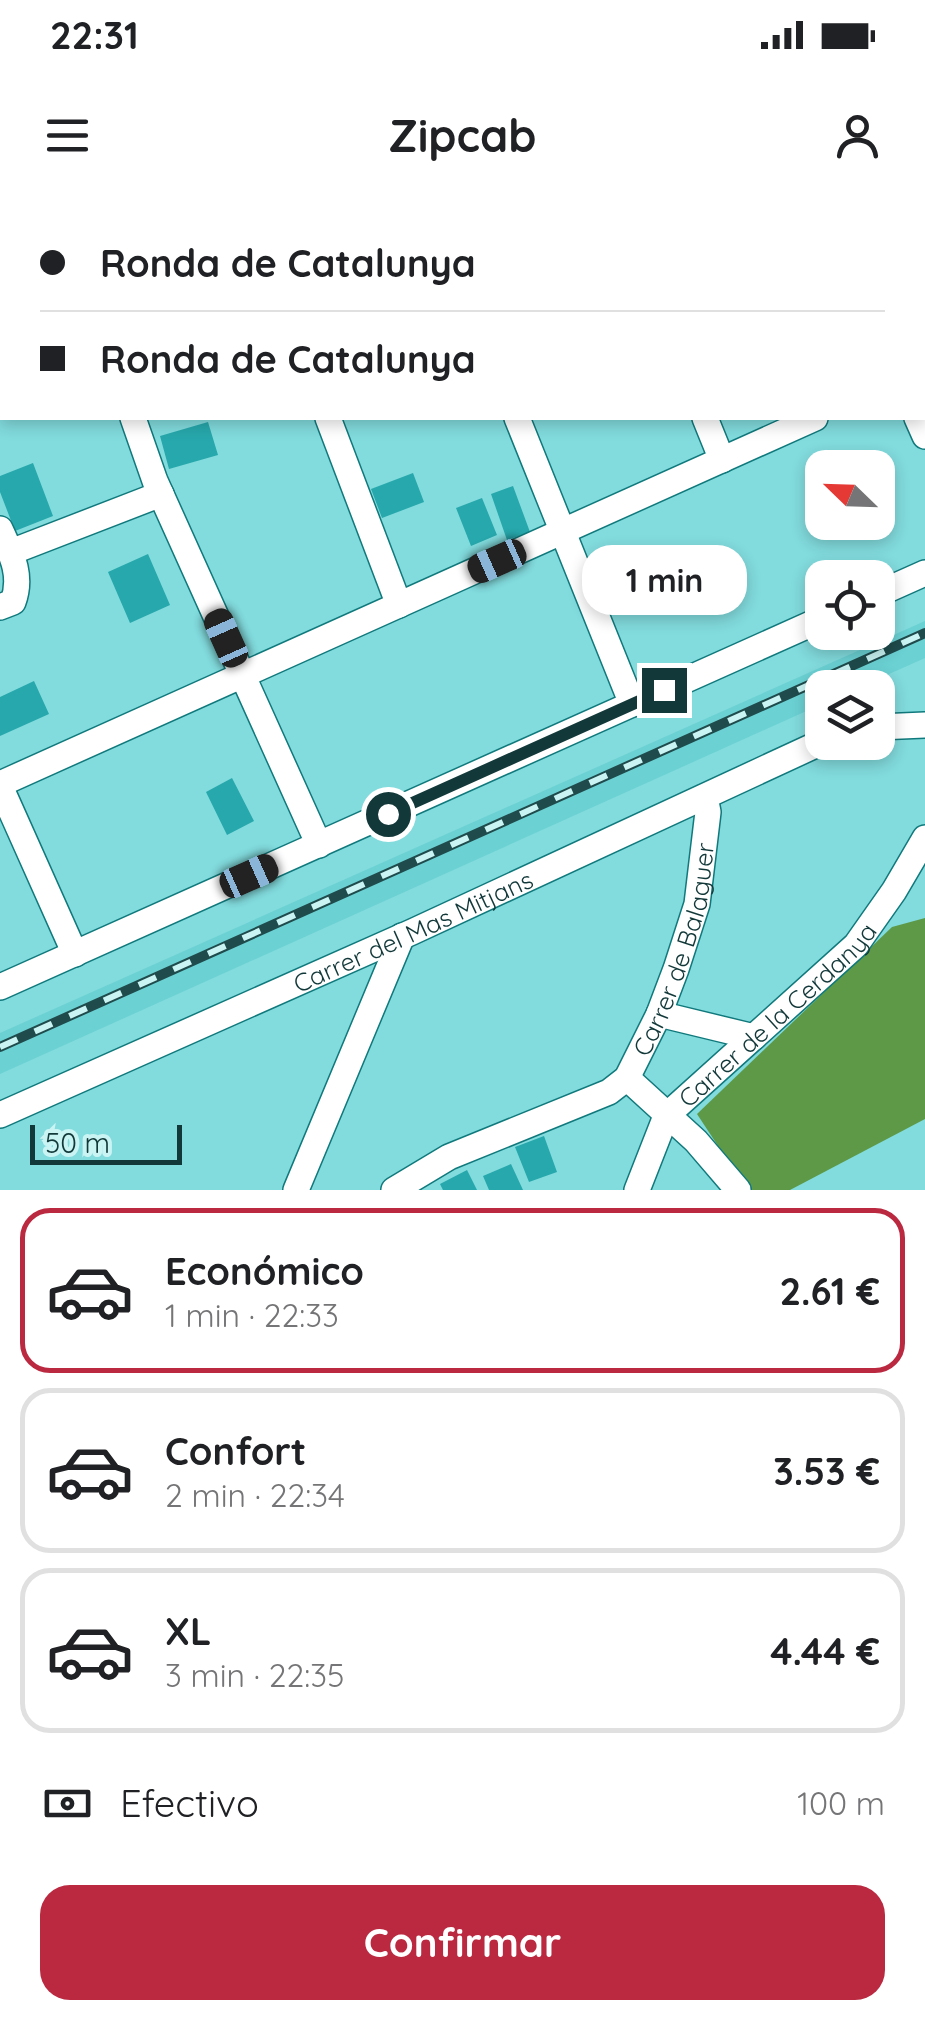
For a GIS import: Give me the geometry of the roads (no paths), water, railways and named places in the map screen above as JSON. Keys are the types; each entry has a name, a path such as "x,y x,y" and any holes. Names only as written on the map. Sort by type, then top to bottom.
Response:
{"street":[{"path":"134,420 160,494 319,845"},
{"path":"329,420 398,605"},
{"path":"518,420 632,704"},
{"path":"707,420 722,460"},
{"path":"75,954 0,785 812,420"},
{"path":"0,607 13,602 19,586 5,540 160,494"},
{"path":"895,586 925,573"},
{"path":"0,988 805,627"},
{"path":"895,726 925,725"},
{"name":"Carrer del Mas Mitjans","path":"0,1115 805,750"},
{"name":"Carrer de Balaguer","path":"394,1190 448,1157 609,1092 628,1078 659,1014 696,904 708,812 706,797"},
{"name":"Carrer de la Cerdanya","path":"636,1190 666,1116 856,945 925,838"},
{"path":"296,1190 402,936"},
{"path":"659,1014 754,1037"},
{"path":"628,1078 696,1141 738,1190"}],"railway":[{"path":"0,1047 925,633"}]}
